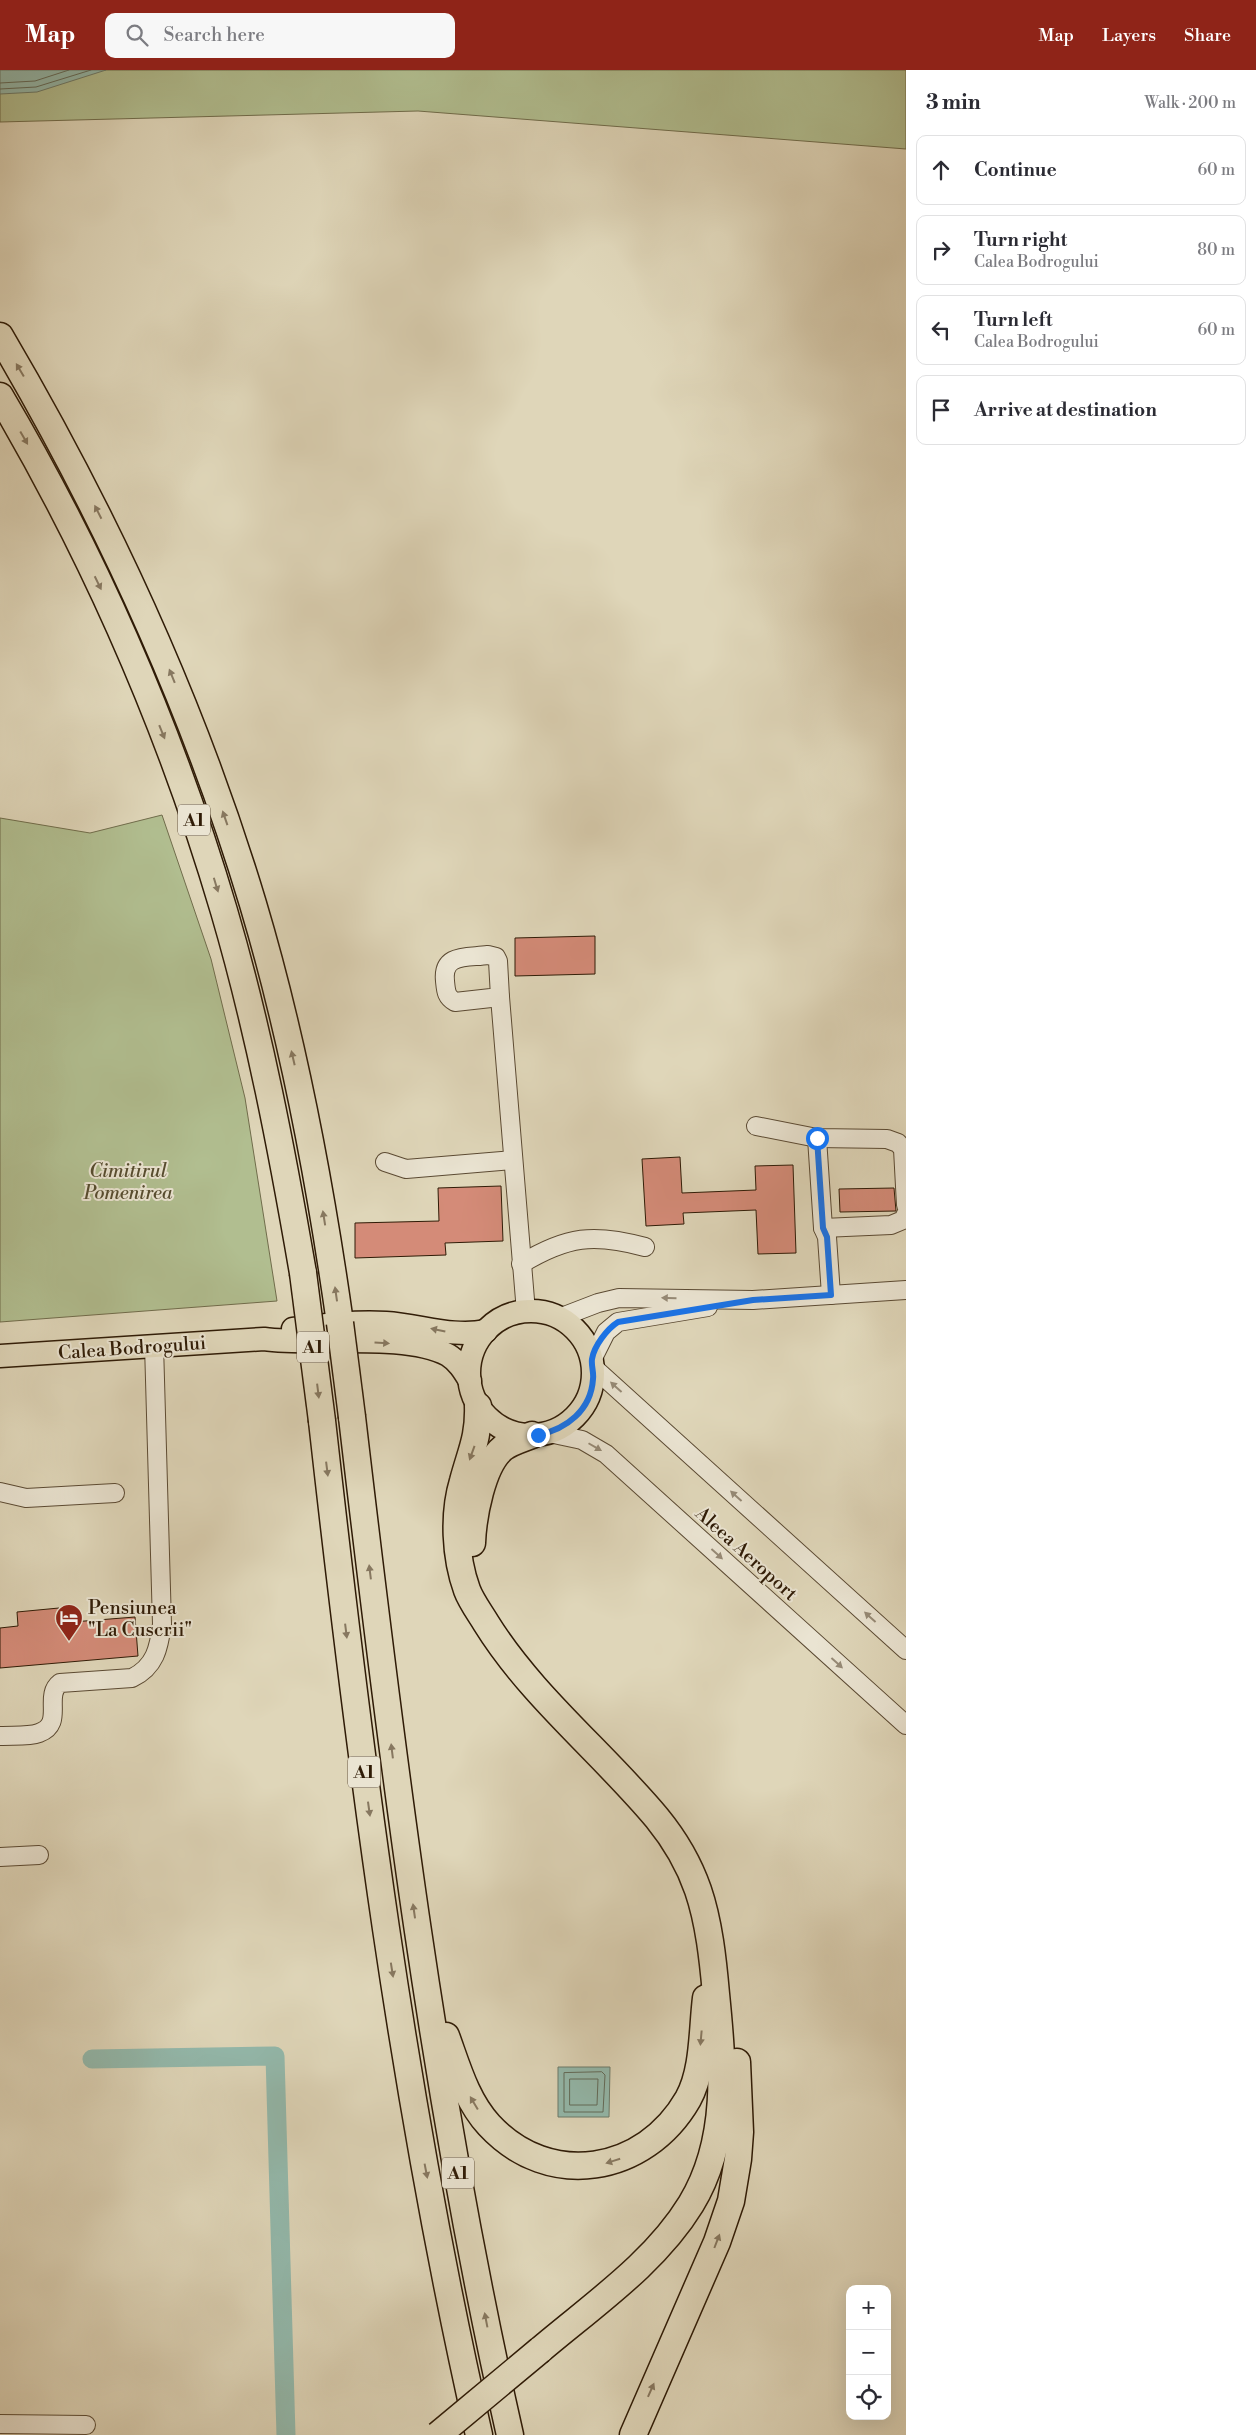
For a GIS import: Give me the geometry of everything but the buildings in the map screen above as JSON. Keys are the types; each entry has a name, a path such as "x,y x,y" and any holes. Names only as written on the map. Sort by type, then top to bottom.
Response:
{"highway":[{"name":"A1","path":"0,336 62,443 132,583 167,662 217,793 254,905 288,1034 305,1111 332,1266 385,1697 424,1977 471,2244 510,2435"},
{"name":"A1","path":"0,396 54,494 107,602 138,672 188,801 224,910 258,1039 277,1126 302,1273 322,1421 353,1698 386,1931 421,2142 479,2435"},
{"path":"438,2435 650,2256 679,2221 699,2189 712,2154 721,2108 722,2063 712,1955 699,1893 678,1847 634,1791 510,1659 468,1593 461,1570 458,1544 459,1499 476,1442 478,1406"},
{"path":"489,1627 473,1567 475,1515 486,1478 498,1453 511,1443 540,1434"},
{"path":"424,1977 462,2080 473,2104 488,2124 505,2140 541,2160 571,2166 590,2166 626,2157 642,2148 671,2124 688,2098 700,2055 712,1955"},
{"path":"632,2435 717,2242 731,2201 738,2159 740,2094 738,2063 717,2002"}],"main road":[{"name":"Calea Bodrogului","path":"526,1312 542,1312 559,1318 581,1336 592,1364 592,1389 583,1408 569,1423 540,1434 504,1430 488,1418 478,1406 470,1381 469,1371 473,1351 486,1331 506,1317 526,1312"},
{"name":"Calea Bodrogului","path":"264,1339 292,1330 365,1323 409,1325 463,1334 486,1331"},
{"name":"Calea Bodrogului","path":"0,1356 264,1339 293,1342 370,1342 425,1348 452,1358 462,1368 470,1381"}],"street":[{"path":"500,997 526,1312"},
{"path":"756,1126 817,1138 887,1139 898,1143 903,1149 906,1205"},
{"path":"817,1138 823,1228 827,1237 831,1295"},
{"path":"385,1162 406,1169 512,1160"},
{"path":"823,1228 891,1226 903,1220 906,1214"},
{"path":"521,1264 560,1243 589,1238 617,1239 645,1247"},
{"name":"Calea Bodrogului","path":"559,1318 598,1303 619,1298 753,1300 906,1290"},
{"name":"Calea Bodrogului","path":"592,1364 606,1332 618,1322 753,1300"},
{"path":"0,1736 40,1733 47,1728 54,1716 53,1692 60,1683 132,1678 141,1674 155,1658 162,1624 154,1345"},
{"name":"Aleea Aeroport","path":"592,1364 906,1650"},
{"name":"Aleea Aeroport","path":"540,1434 582,1440 606,1454 906,1725"},
{"path":"0,1492 26,1498 115,1493"},
{"path":"0,1857 39,1854"},
{"path":"0,2424 86,2425"}],"green space":[{"path":"0,70 906,70 906,149 418,111 0,122"},
{"name":"Cimitirul Pomenirea","path":"162,815 211,959 245,1098 277,1301 0,1322 0,818 90,833"}],"water":[{"path":"0,70 106,70 37,92 0,94"},
{"path":"558,2067 610,2067 609,2117 558,2117"}],"waterway":[{"path":"92,2059 275,2056 286,2435"}],"place":[{"name":"Pensiunea \"La Cuscrii\"","path":"69,1642"}],"route":[{"path":"538,1435 549,1433 569,1423 583,1408 592,1389 592,1360 606,1332 618,1322 753,1300 831,1295 827,1237 823,1228 817,1138"}]}
